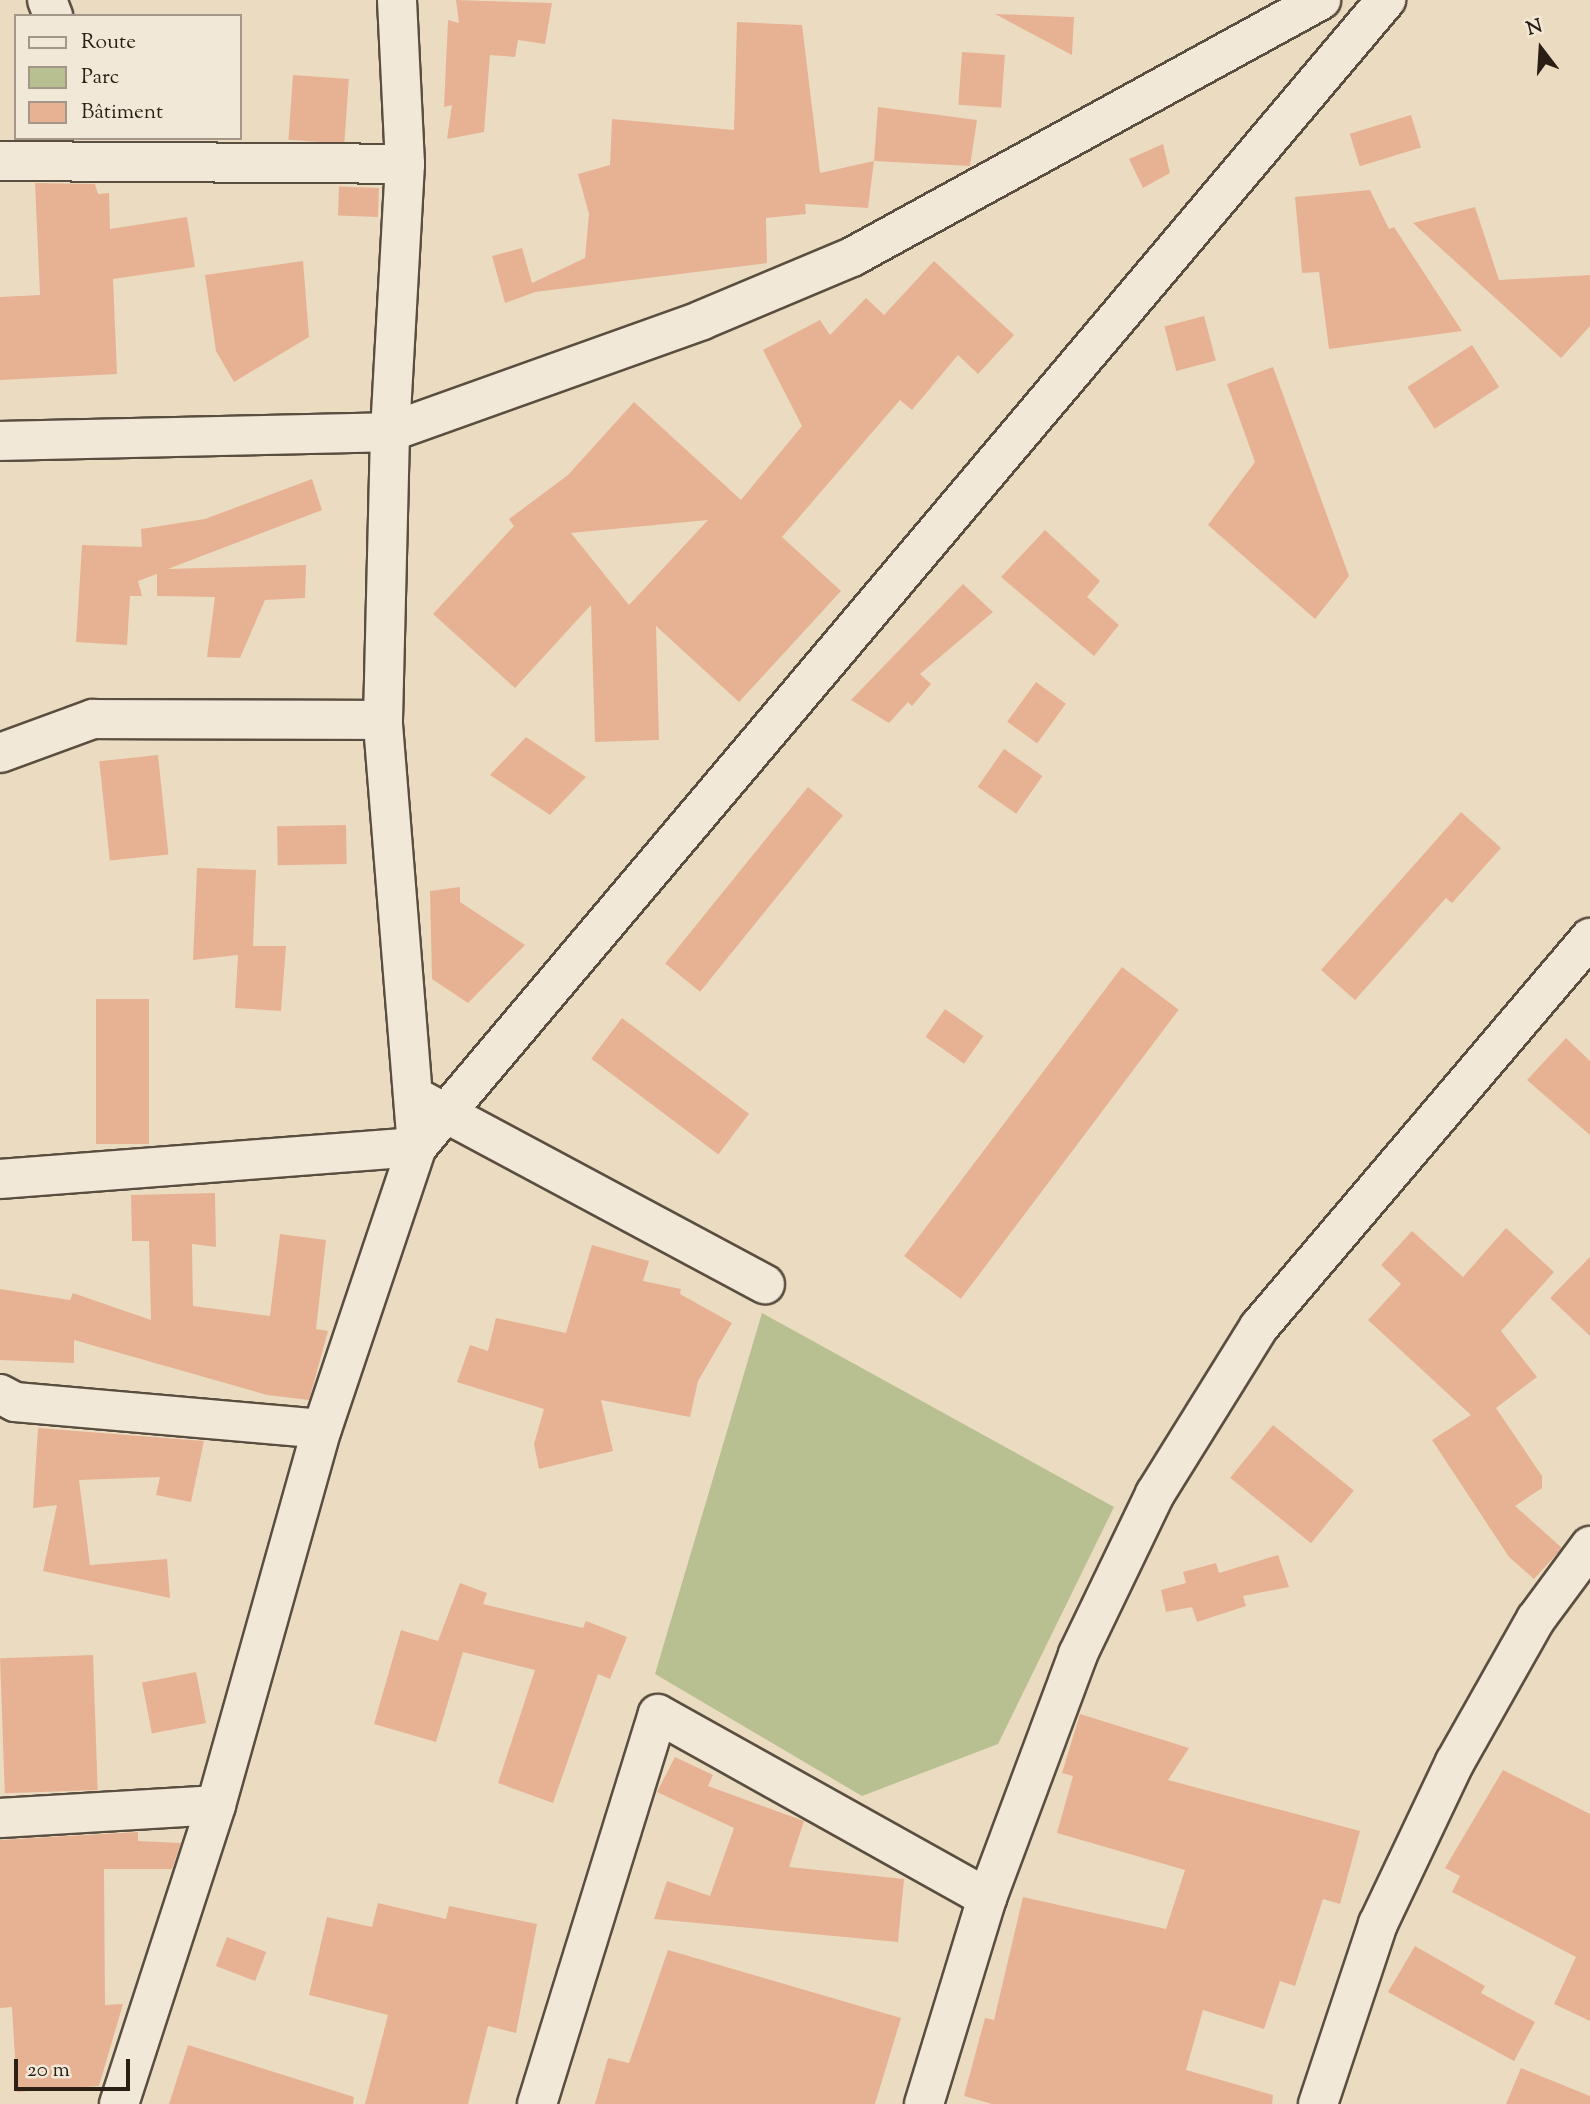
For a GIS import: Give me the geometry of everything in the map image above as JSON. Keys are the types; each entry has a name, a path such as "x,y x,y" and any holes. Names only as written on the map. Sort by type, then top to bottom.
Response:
{"street":[{"path":"397,0 405,163 390,432 383,720 430,1105"},
{"path":"0,441 390,432 702,320 852,257 1321,0"},
{"path":"119,2104 216,1805 322,1429 430,1105 1386,0"},
{"path":"0,161 105,149 405,163"},
{"path":"0,753 93,719 383,720"},
{"path":"924,2104 987,1898 1078,1654 1155,1494 1196,1423 1259,1327 1590,938"},
{"path":"430,1105 765,1284"},
{"path":"0,1180 417,1147"},
{"path":"0,1394 15,1402 322,1429"},
{"path":"1318,2104 1378,1924 1455,1762 1536,1619 1590,1546"},
{"path":"537,2104 658,1714 987,1898"},
{"path":"0,1818 216,1805"}],"green space":[{"path":"762,1313 1114,1507 998,1744 862,1796 655,1674"}],"building":[{"path":"456,0 552,3 545,44 518,40 515,57 490,55 484,132 447,139 452,105 444,107 448,20 459,23"},
{"path":"995,14 1074,17 1072,55"},
{"path":"737,22 802,25 820,173 874,161 868,208 805,204 806,214 766,218 767,263 535,292 505,303 492,256 522,248 532,283 585,258 589,214 578,174 610,165 612,119 734,130"},
{"path":"962,52 1005,55 1001,108 958,105"},
{"path":"293,75 349,79 344,144 288,140"},
{"path":"878,107 977,120 970,166 874,161"},
{"path":"1411,115 1421,148 1360,166 1350,134"},
{"path":"1163,144 1170,173 1143,188 1129,159"},
{"path":"35,183 95,184 98,194 109,193 110,229 187,217 195,267 113,279 117,374 0,380 0,297 40,295"},
{"path":"339,187 379,188 378,217 338,216"},
{"path":"1370,190 1389,229 1394,227 1462,331 1329,349 1319,272 1302,273 1295,197"},
{"path":"1475,207 1499,280 1590,275 1590,326 1561,358 1413,223"},
{"path":"303,261 309,337 234,382 216,351 205,275"},
{"path":"934,261 1014,335 978,374 958,355 912,410 900,400 782,537 841,591 739,702 656,626 659,740 595,742 591,605 515,688 433,614 514,526 509,519 568,475 634,402 741,500 802,426 763,350 820,320 830,335 866,298 884,315","holes":["708,520 629,605 571,533"]},
{"path":"1204,316 1216,360 1176,371 1164,327"},
{"path":"1472,345 1499,387 1435,429 1407,387"},
{"path":"1273,367 1349,576 1315,619 1208,525 1255,462 1227,384"},
{"path":"312,479 322,510 168,569 306,565 305,598 265,600 240,658 207,657 215,597 157,596 157,574 138,581 142,596 130,596 127,645 76,642 82,545 142,547 141,529 205,519"},
{"path":"1045,530 1100,581 1087,597 1119,625 1094,656 1001,577"},
{"path":"963,584 993,612 920,674 931,684 912,706 908,702 889,723 851,700"},
{"path":"1036,682 1066,704 1037,743 1007,722"},
{"path":"526,737 586,777 550,815 490,775"},
{"path":"1004,749 1043,776 1016,814 978,787"},
{"path":"158,755 168,854 110,861 99,761"},
{"path":"808,787 843,815 700,992 665,963"},
{"path":"1461,812 1501,848 1452,903 1446,898 1355,1000 1321,970"},
{"path":"346,825 347,864 278,865 277,826"},
{"path":"197,868 256,870 253,946 286,946 281,1011 235,1008 238,955 193,960"},
{"path":"460,887 460,902 525,945 468,1003 432,979 430,891"},
{"path":"1122,967 1179,1010 961,1299 904,1256"},
{"path":"96,999 149,999 149,1144 96,1144"},
{"path":"945,1009 984,1036 964,1064 925,1037"},
{"path":"622,1018 749,1114 718,1154 591,1059"},
{"path":"1566,1038 1590,1061 1590,1135 1527,1080"},
{"path":"215,1193 216,1247 192,1244 193,1306 270,1316 280,1234 326,1240 316,1329 328,1331 309,1400 267,1395 74,1340 74,1363 0,1360 0,1289 70,1300 73,1293 151,1320 149,1241 132,1241 131,1195"},
{"path":"1506,1228 1554,1272 1501,1331 1537,1377 1496,1408 1542,1476 1542,1488 1515,1506 1562,1548 1534,1579 1509,1557 1432,1440 1471,1415 1368,1320 1401,1284 1381,1265 1412,1231 1463,1277"},
{"path":"592,1245 649,1261 643,1281 681,1289 680,1294 732,1323 698,1381 690,1417 601,1400 613,1451 539,1469 534,1444 544,1409 457,1382 470,1345 488,1351 496,1318 566,1333"},
{"path":"1590,1257 1590,1336 1550,1298"},
{"path":"1273,1425 1354,1490 1311,1543 1230,1478"},
{"path":"38,1428 204,1441 191,1502 156,1495 160,1477 79,1480 90,1565 167,1559 170,1598 43,1571 57,1505 33,1508"},
{"path":"1278,1555 1289,1587 1243,1596 1246,1606 1197,1622 1192,1607 1166,1612 1161,1590 1186,1583 1183,1572 1216,1563 1219,1573"},
{"path":"460,1583 487,1593 483,1604 583,1628 586,1621 627,1637 610,1679 598,1674 553,1803 498,1783 535,1670 463,1652 436,1742 374,1724 401,1630 438,1641"},
{"path":"93,1655 98,1790 5,1793 0,1658"},
{"path":"196,1672 206,1723 152,1734 142,1682"},
{"path":"1080,1714 1189,1748 1168,1780 1360,1831 1340,1904 1323,1899 1295,1986 1280,1981 1264,2029 1203,2010 1186,2070 1273,2095 1272,2104 992,2104 964,2096 985,2018 994,2020 1023,1897 1166,1929 1185,1870 1057,1833 1073,1776 1062,1773"},
{"path":"675,1757 713,1775 708,1786 804,1821 789,1867 904,1879 898,1942 654,1919 667,1881 710,1896 734,1828 657,1792"},
{"path":"1503,1770 1590,1814 1590,2021 1554,2004 1576,1957 1452,1892 1460,1876 1445,1868"},
{"path":"138,1832 138,1841 181,1843 172,1869 104,1869 105,2005 123,2004 99,2086 17,2092 12,2007 0,2008 0,1840"},
{"path":"378,1903 446,1919 449,1906 537,1924 516,2033 488,2026 468,2104 365,2104 388,2015 309,1995 327,1917 372,1927"},
{"path":"227,1937 266,1952 255,1981 216,1966"},
{"path":"1415,1946 1485,1986 1481,1993 1535,2022 1514,2061 1388,1992"},
{"path":"668,1950 901,2018 875,2104 595,2104 608,2058 629,2063"},
{"path":"188,2045 354,2097 353,2104 169,2104"},
{"path":"1521,2068 1590,2096 1590,2104 1506,2104"}]}
